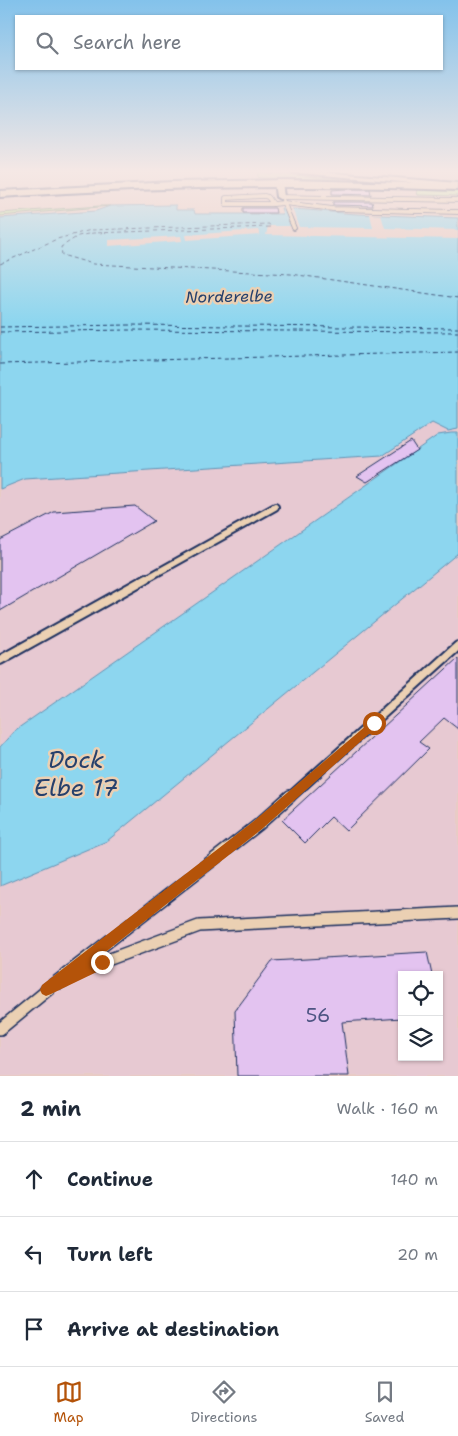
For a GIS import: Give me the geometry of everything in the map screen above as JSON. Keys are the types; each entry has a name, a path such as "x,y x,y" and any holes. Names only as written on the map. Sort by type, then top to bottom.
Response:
{"lane":[{"path":"292,222 294,228"},
{"path":"0,660 275,507"},
{"path":"0,1029 46,990 258,825 458,646"},
{"path":"46,990 102,962 199,926 458,913"}],"shaded area":[{"path":"432,423 448,431 458,429 458,1076 0,1076 0,489 25,479 382,456"}],"water":[{"name":"Norderelbe","path":"0,222 458,222 458,429 448,431 432,423 382,456 25,479 0,489"},
{"name":"Dock Elbe 17","path":"458,433 458,553 107,841 0,886 0,747 14,731 438,435"}],"pier":[{"path":"289,222 297,222 299,227 373,228 372,222 383,222 385,228 458,230 458,239 266,235 268,226 290,226"},
{"path":"258,230 260,235 187,240 186,235"},
{"path":"181,236 182,241 108,246 108,240"}],"building":[{"path":"411,441 417,450 367,482 357,476"},
{"path":"135,506 154,521 0,611 0,540 54,512"},
{"path":"458,658 458,729 444,718 419,742 429,749 346,831 331,817 305,843 282,820"},
{"path":"427,952 431,971 398,971 398,1018 342,1022 349,1076 237,1076 235,1011 272,961"}],"ferry route":[{"path":"0,264 57,239 91,230 269,224 270,226"},
{"path":"270,227 93,233 78,236 61,247 62,255 93,264 291,274 458,298"},
{"path":"0,327 128,325 458,328"},
{"path":"0,332 127,330 458,332"},
{"path":"0,364 458,352"}],"route":[{"path":"102,962 46,990 258,825 374,723"}]}
